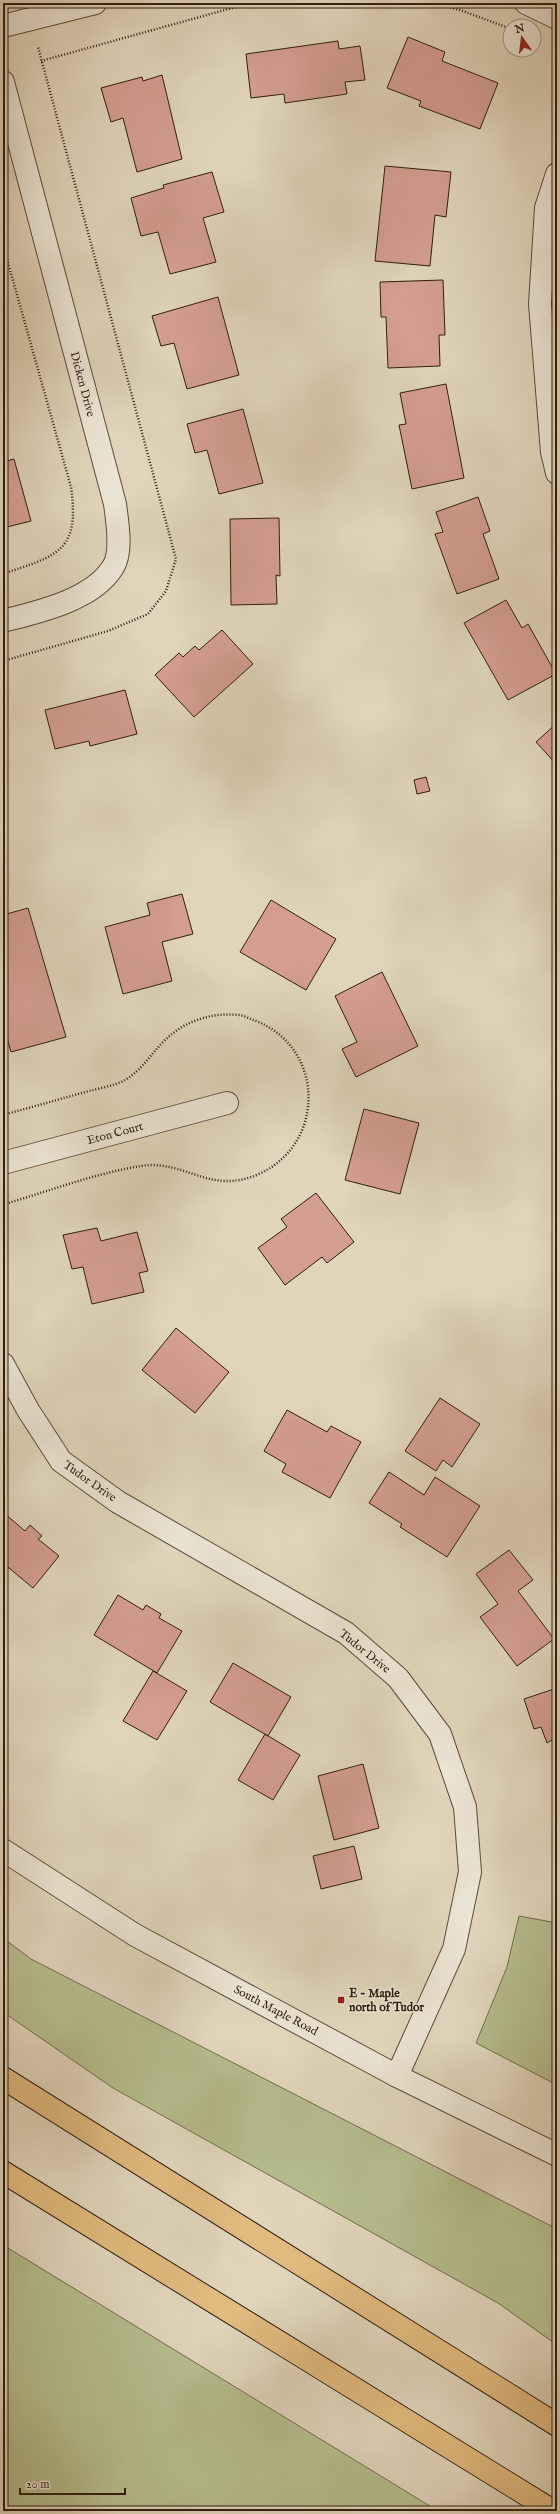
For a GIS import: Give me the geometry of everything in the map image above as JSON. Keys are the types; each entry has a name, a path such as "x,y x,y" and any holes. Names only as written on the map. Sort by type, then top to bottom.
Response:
{"highway":[{"path":"3,2078 557,2425"},
{"path":"3,2172 553,2511"}],"street":[{"path":"3,26 95,3"},
{"path":"526,3 557,18"},
{"name":"Dicken Drive","path":"3,82 114,504 119,538 114,566 92,589 50,609 3,621"},
{"path":"557,174 546,208 540,304 552,452 557,473"},
{"name":"Eton Court","path":"3,1163 227,1103"},
{"name":"Tudor Drive","path":"3,1364 28,1410 60,1461 118,1502 346,1633 398,1678 440,1734 465,1807 470,1872 454,1949 398,2076"},
{"name":"South Maple Road","path":"3,1850 135,1935 398,2076 557,2155"}],"path":[{"path":"41,61 250,3"},
{"path":"433,3 460,10 502,25"},
{"path":"3,245 71,487 74,511 72,532 61,548 47,559 3,574"}],"green space":[{"path":"519,1916 557,1923 557,2085 476,2043 507,1967"},
{"path":"3,1938 31,1959 557,2229 557,2345 498,2303 113,2088 3,2012"},
{"path":"3,2245 438,2511 3,2511"}],"building":[{"path":"408,37 445,52 442,61 498,83 480,129 419,106 421,101 387,88"},
{"path":"338,41 339,49 360,46 365,80 345,82 347,94 285,103 284,94 251,98 246,54"},
{"path":"162,75 182,159 137,172 123,118 111,122 101,88 142,77 143,81"},
{"path":"385,166 451,172 446,217 435,215 430,266 375,261"},
{"path":"212,172 224,212 203,218 216,262 170,274 158,232 141,236 131,198 164,188 163,185"},
{"path":"443,280 445,335 439,335 440,366 388,368 386,317 381,317 380,282"},
{"path":"218,297 239,375 187,389 174,343 161,346 152,316"},
{"path":"446,384 464,478 412,489 399,425 406,424 400,393"},
{"path":"243,409 263,483 219,494 207,450 195,453 187,424"},
{"path":"14,459 31,521 3,528 3,462"},
{"path":"478,497 490,531 483,534 499,579 457,594 435,534 443,532 436,512"},
{"path":"279,518 280,576 276,575 277,604 231,605 230,519"},
{"path":"506,600 522,628 528,624 556,674 508,700 464,623"},
{"path":"222,630 253,664 194,717 155,675 179,653 183,657 195,646 199,650"},
{"path":"125,690 137,734 90,746 89,741 55,749 45,710"},
{"path":"557,723 557,765 536,742"},
{"path":"426,777 430,791 417,794 414,780"},
{"path":"182,894 193,934 162,942 172,981 123,994 105,927 150,915 147,903"},
{"path":"271,900 336,939 306,990 240,952"},
{"path":"28,908 66,1037 11,1052 3,1024 3,1014 6,1013 3,1003 3,915"},
{"path":"382,972 418,1046 356,1077 342,1049 357,1042 335,996"},
{"path":"364,1109 419,1123 400,1194 345,1180"},
{"path":"316,1193 354,1242 327,1263 322,1257 285,1285 258,1248 287,1227 281,1219"},
{"path":"97,1228 101,1241 137,1232 148,1271 139,1273 144,1292 92,1304 83,1267 72,1269 63,1235"},
{"path":"176,1328 229,1372 195,1413 142,1370"},
{"path":"440,1398 480,1424 452,1467 443,1460 436,1471 405,1451"},
{"path":"287,1410 327,1432 331,1426 361,1442 330,1498 282,1472 286,1464 264,1451"},
{"path":"389,1472 424,1495 435,1477 480,1506 447,1557 400,1527 402,1524 369,1503"},
{"path":"4,1513 25,1531 30,1525 42,1536 38,1539 59,1556 33,1588 3,1563"},
{"path":"509,1550 533,1580 518,1591 554,1639 517,1666 480,1617 498,1604 476,1574"},
{"path":"118,1595 143,1610 146,1605 161,1614 159,1618 182,1631 157,1673 94,1635"},
{"path":"233,1663 291,1697 268,1736 210,1702"},
{"path":"153,1671 187,1691 157,1740 123,1721"},
{"path":"557,1688 557,1753 552,1740 547,1743 541,1727 534,1729 524,1699"},
{"path":"265,1734 300,1755 273,1800 238,1780"},
{"path":"363,1764 379,1828 334,1840 318,1776"},
{"path":"354,1846 362,1879 321,1889 313,1856"}],"place":[{"name":"E - Maple north of Tudor","path":"341,2000"}]}
